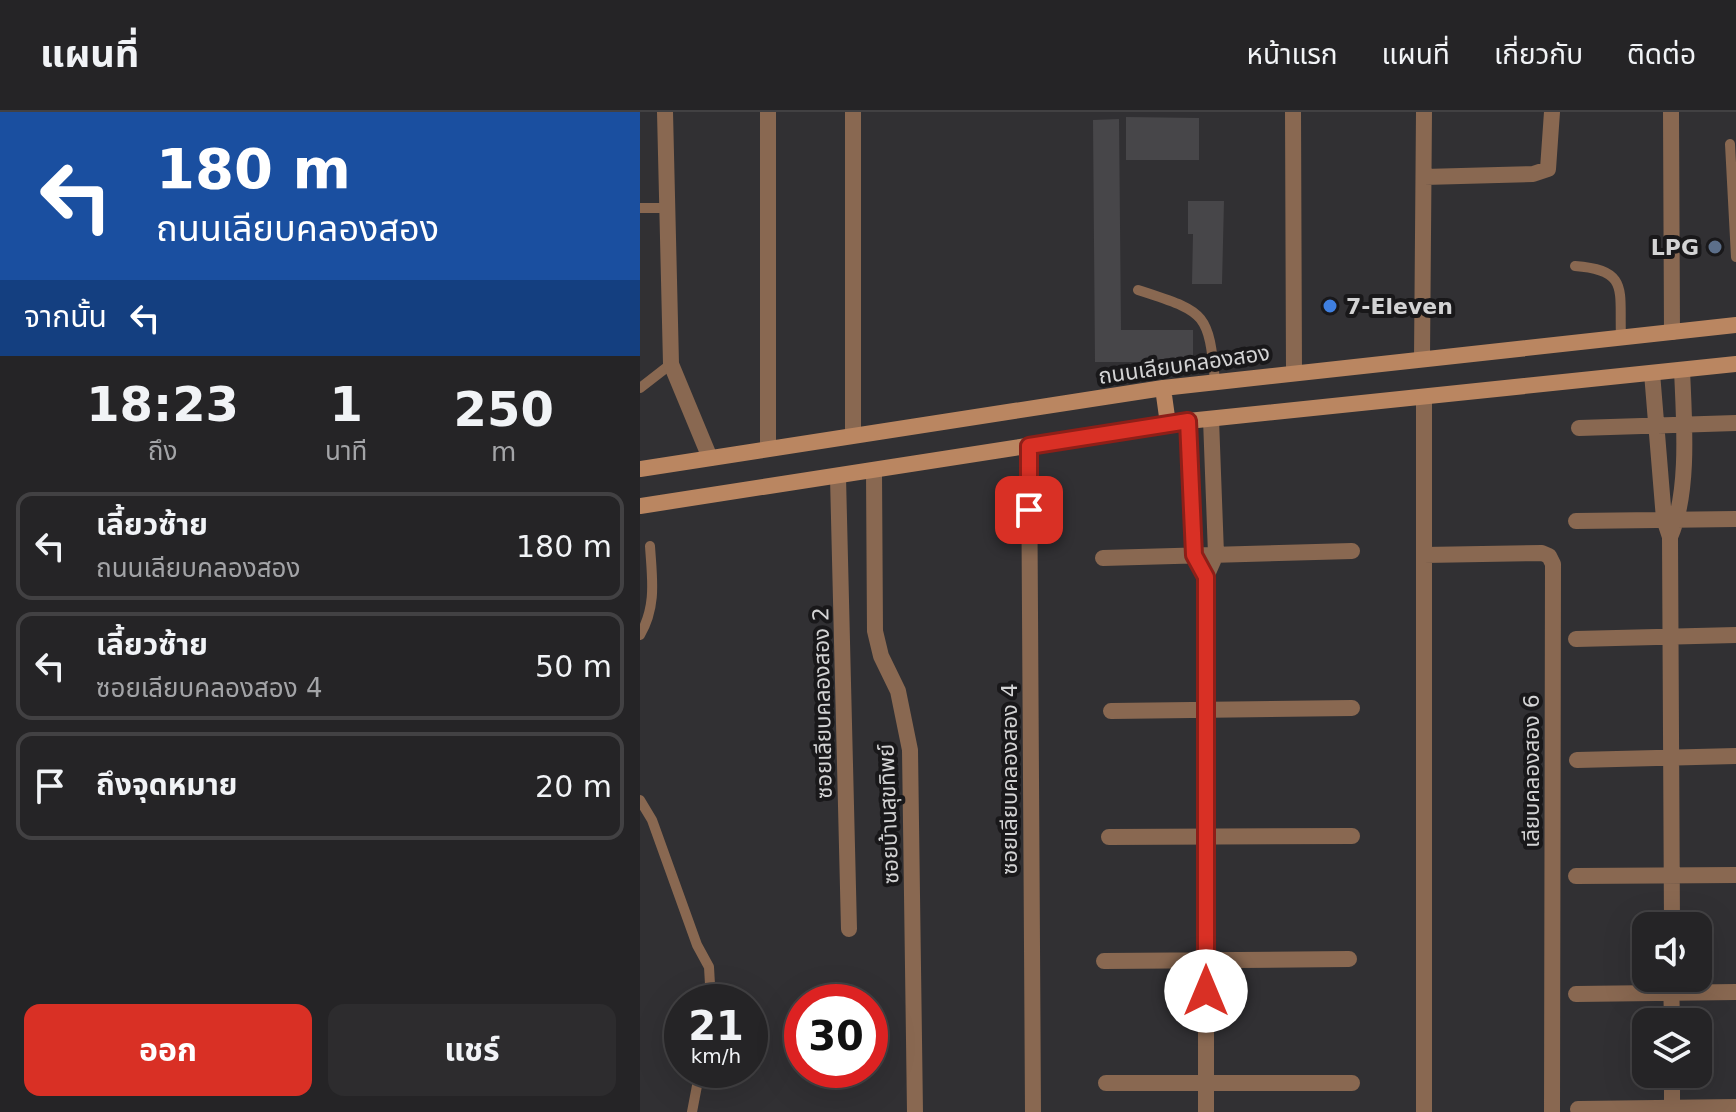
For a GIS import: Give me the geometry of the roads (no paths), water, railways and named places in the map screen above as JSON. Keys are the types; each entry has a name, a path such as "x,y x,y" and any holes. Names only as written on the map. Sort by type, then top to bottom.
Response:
{"main road":[{"name":"ถนนเลียบคลองสอง","path":"640,469 1163,388 1736,325"},
{"path":"640,506 1188,421 1736,364"},
{"path":"1163,388 1168,424"}],"street":[{"path":"665,112 671,364 710,458"},
{"path":"768,112 768,448"},
{"path":"853,112 853,435"},
{"path":"1293,112 1294,372"},
{"path":"1422,358 1424,112"},
{"path":"1424,177 1533,174 1548,169 1552,112"},
{"path":"1671,112 1672,332"},
{"path":"1672,912 1670,537 1684,424 1682,370"},
{"path":"1652,373 1655,425 1671,519"},
{"path":"1424,397 1424,1112"},
{"path":"1206,1112 1206,577 1216,554 1211,419"},
{"path":"1188,421 1194,555 1206,577"},
{"path":"1579,428 1736,423"},
{"name":"ซอยเลียบคลองสอง 4","path":"1029,446 1033,1112"},
{"name":"ซอยบ้านสุขทิพย์","path":"874,472 875,631 881,656 898,691 910,750 915,1112"},
{"name":"ซอยเลียบคลองสอง 2","path":"838,477 849,929"},
{"path":"1576,521 1736,519"},
{"path":"1103,558 1352,551"},
{"name":"เลียบคลองสอง 6","path":"1424,555 1542,553 1549,556 1553,564 1552,1112"},
{"path":"1576,639 1736,635"},
{"path":"1111,711 1352,708"},
{"path":"1577,760 1736,756"},
{"path":"1109,837 1352,836"},
{"path":"1576,876 1736,875"},
{"path":"1104,961 1349,959"},
{"path":"1576,994 1632,989"},
{"path":"1712,989 1736,992"},
{"path":"1106,1083 1352,1083"},
{"path":"1672,1088 1672,1109"},
{"path":"1578,1109 1736,1107"}],"lane":[{"path":"1730,144 1736,257"},
{"path":"640,208 668,208"},
{"path":"1575,266 1601,268 1613,275 1618,283 1621,337"},
{"path":"1138,290 1189,308 1207,324 1215,382"},
{"path":"640,388 671,364"},
{"path":"640,635 649,619 653,594 650,546"},
{"path":"640,800 652,820 693,935 709,967 710,984"},
{"path":"692,1112 697,1088"}],"place":[{"name":"LPG","path":"1715,247"},
{"name":"7-Eleven","path":"1330,306"}]}
